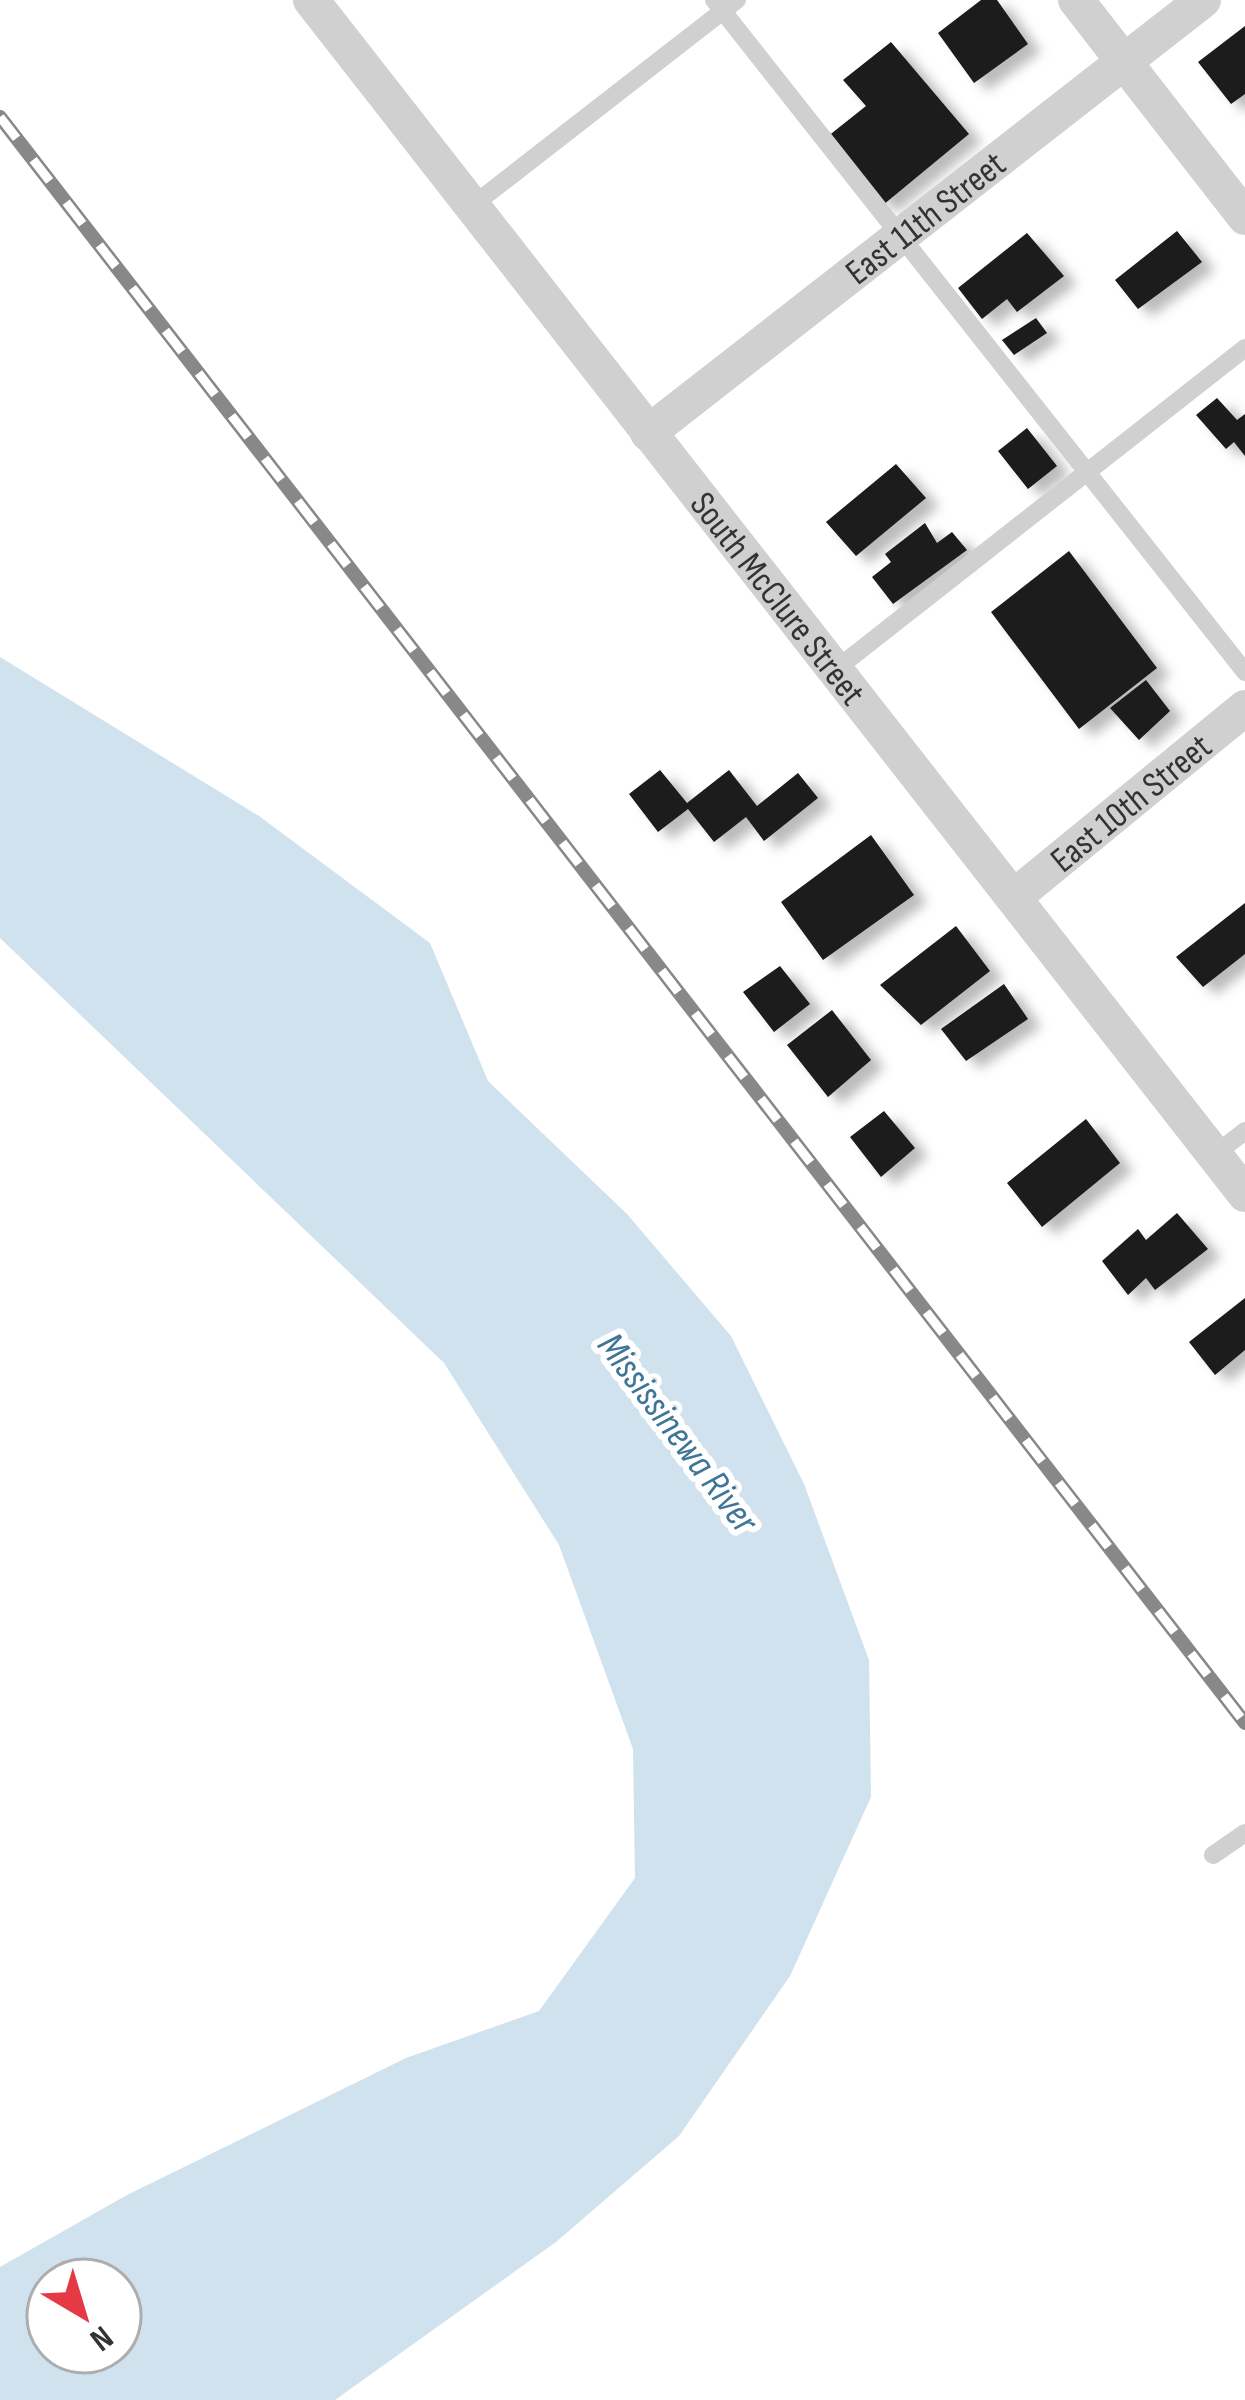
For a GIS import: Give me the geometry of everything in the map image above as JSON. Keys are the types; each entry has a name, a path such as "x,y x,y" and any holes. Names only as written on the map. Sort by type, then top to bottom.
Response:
{"street":[{"name":"South McClure Street","path":"311,0 1245,1194"},
{"path":"1076,0 1245,217"},
{"name":"East 11th Street","path":"648,433 1203,0"},
{"name":"East 10th Street","path":"1013,897 1245,708"}],"lane":[{"path":"472,206 724,4 899,238 1245,673"},
{"path":"835,670 1245,348"},
{"path":"1214,1155 1245,1130"},
{"path":"1213,1855 1245,1833"}],"water":[{"name":"Mississinewa River","path":"0,657 259,816 430,943 488,1081 627,1214 731,1336 804,1484 869,1660 871,1797 790,1976 679,2136 556,2242 335,2400 0,2400 0,2267 127,2195 406,2058 539,2011 635,1878 633,1749 559,1545 444,1363 0,938"}],"building":[{"path":"981,0 997,0 1028,44 974,83 938,33"},
{"path":"1245,26 1245,94 1231,104 1198,62"},
{"path":"891,42 969,134 883,205 827,137 866,106 843,80"},
{"path":"1177,231 1202,262 1138,309 1115,280"},
{"path":"1027,233 1064,276 1017,312 1007,299 982,319 958,288"},
{"path":"1036,318 1047,333 1014,355 1002,340"},
{"path":"1217,398 1237,420 1245,414 1245,456 1234,442 1226,449 1196,415"},
{"path":"1027,428 1057,466 1028,489 998,451"},
{"path":"896,464 926,498 856,556 826,522"},
{"path":"925,523 937,543 952,532 967,550 893,604 872,577 891,562 885,554"},
{"path":"1069,551 1157,668 1079,729 991,612"},
{"path":"1146,680 1170,711 1139,740 1110,708"},
{"path":"660,770 687,803 729,770 757,806 798,773 818,798 764,841 746,817 714,842 688,809 658,832 629,794"},
{"path":"871,835 914,895 823,960 781,902"},
{"path":"1245,903 1245,954 1203,987 1176,957"},
{"path":"956,926 990,971 921,1025 880,985"},
{"path":"780,966 810,1004 774,1032 743,992"},
{"path":"1004,984 1028,1019 966,1061 941,1029"},
{"path":"832,1010 871,1060 828,1097 787,1045"},
{"path":"884,1111 915,1148 881,1177 850,1137"},
{"path":"1086,1119 1120,1163 1042,1227 1007,1183"},
{"path":"1177,1213 1208,1249 1155,1290 1146,1278 1128,1295 1102,1261 1138,1229 1146,1240"},
{"path":"1245,1298 1245,1350 1215,1375 1189,1342"}],"railway":[{"path":"0,117 1245,1723"}]}
